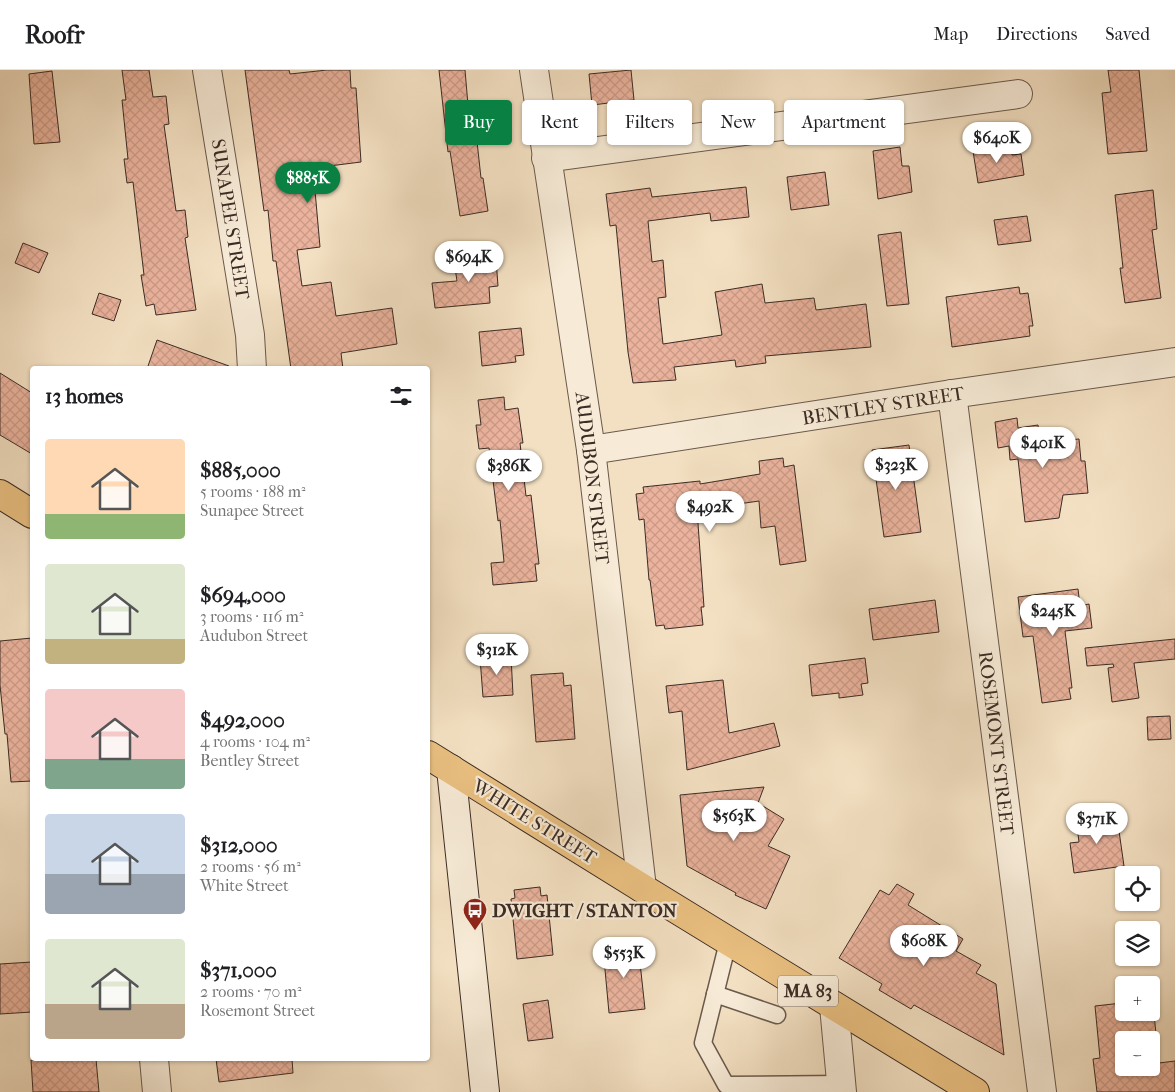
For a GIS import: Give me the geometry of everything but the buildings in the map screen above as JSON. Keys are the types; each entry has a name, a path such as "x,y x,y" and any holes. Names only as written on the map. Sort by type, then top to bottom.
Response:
{"main road":[{"path":"0,494 30,513"},
{"name":"WHITE STREET","path":"430,756 642,888"},
{"name":"MA 83","path":"642,888 975,1092"}],"street":[{"name":"SUNAPEE STREET","path":"207,70 250,335 252,366"},
{"name":"AUDUBON STREET","path":"534,70 591,450 642,888"},
{"path":"546,158 1018,94"},
{"name":"BENTLEY STREET","path":"591,450 952,394 1175,362"},
{"name":"ROSEMONT STREET","path":"952,394 1042,1092"},
{"path":"452,769 485,1092"},
{"path":"834,1006 842,1088"},
{"path":"154,1061 157,1092"}],"lane":[{"path":"728,942 703,1043 726,1085 842,1088"},
{"path":"714,994 777,1015"}],"place":[{"name":"DWIGHT / STANTON","path":"475,931"}]}
